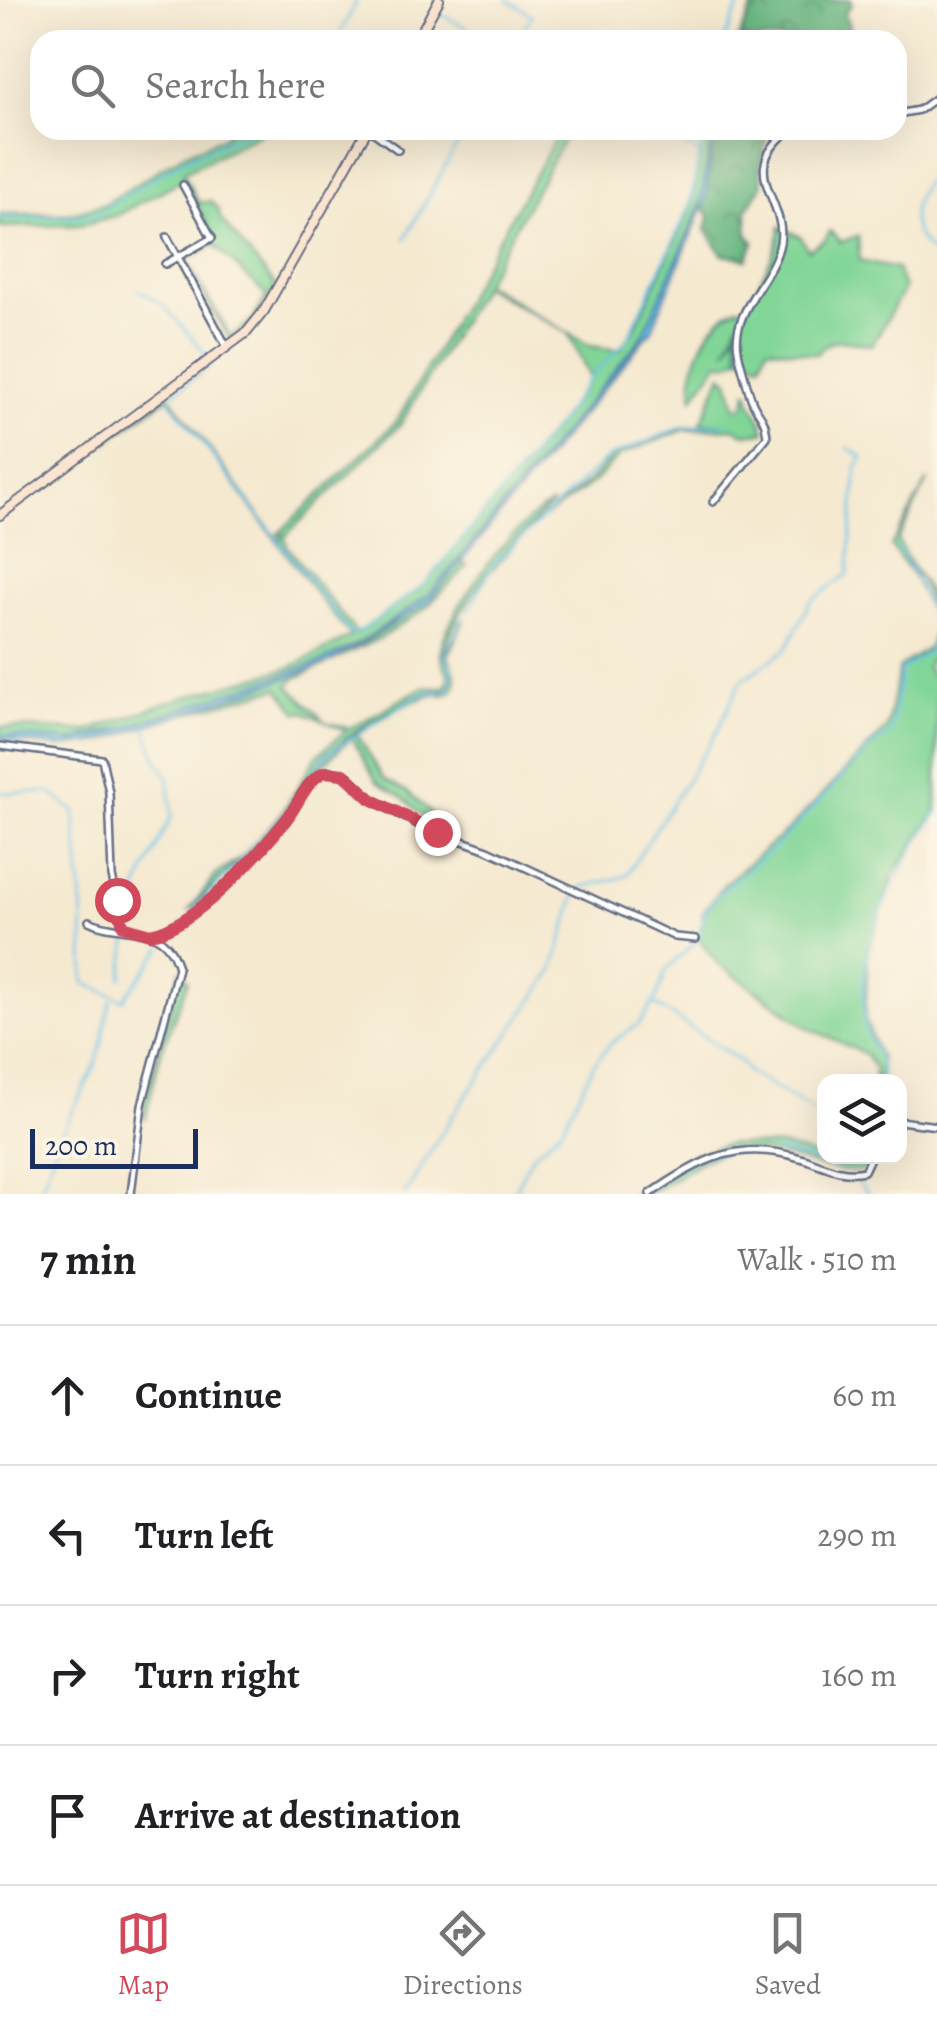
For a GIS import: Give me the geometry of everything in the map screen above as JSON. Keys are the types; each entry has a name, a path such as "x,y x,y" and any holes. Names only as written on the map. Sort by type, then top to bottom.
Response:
{"street":[{"path":"422,30 439,0"},
{"path":"907,112 919,110 937,98"},
{"path":"0,515 227,348 260,317 362,140"},
{"path":"383,140 398,150"},
{"path":"714,502 766,437 764,417 752,402 738,353 738,328 779,247 779,228 764,167 770,147 778,140"},
{"path":"165,264 212,236 183,185"},
{"path":"166,238 227,348"},
{"path":"0,746 102,759 112,876 123,926"},
{"path":"150,934 217,894 286,819 312,780 330,771 344,774 371,799 423,826 488,850 675,936 696,939"},
{"path":"89,921 150,934 173,954 179,976 142,1105 131,1194"},
{"path":"907,1123 937,1126"},
{"path":"650,1194 697,1162 733,1152 782,1153 845,1174 864,1171 867,1164"}],"green space":[{"path":"756,0 851,0 852,5 845,11 852,30 742,30"},
{"path":"217,140 247,140 183,173 199,203 211,201 220,218 276,286 254,322 231,341 183,262 182,258 215,238 182,180 118,215 81,225 0,227 0,214 69,214 105,204 184,154","holes":["214,245 267,296 253,319 231,337 186,260"]},
{"path":"554,140 563,140 484,283 590,346 619,350 635,328 691,206 702,140 711,140 699,211 648,327 629,356 429,595 364,640 320,662 127,727 69,741 0,735 0,727 88,731 179,699 291,667 351,636 169,397 0,518 168,394 275,536 281,540 282,534 277,535 397,421","holes":["482,286 568,333 590,378 561,420 425,584 357,634 287,546 285,536 401,424"]},
{"path":"714,140 766,140 760,166 762,186 747,209 748,236 754,242 747,259 722,254 706,230 709,216 703,207"},
{"path":"780,227 801,237 808,250 825,240 830,231 841,242 858,236 860,261 897,269 904,289 872,345 836,341 817,354 767,347 761,363 741,357 740,325 771,260"},
{"path":"738,307 746,308 725,351 737,332 739,357 727,364 719,362 693,398 694,371 702,345 717,322"},
{"path":"722,374 729,380 736,408 744,406 748,390 765,432 744,434 734,428 683,430 620,455 593,483 542,519 586,484 614,455 684,428 724,424 701,423"},
{"path":"928,480 898,540 931,597 937,618 921,581 903,556 937,622 937,650 926,667 937,681 937,811 893,875 868,950 865,1019 880,1059 881,1074 875,1074 865,1054 808,1028 718,964 699,939 703,912 725,883 788,830 887,728 899,668 930,646 936,624 915,580 891,546"},
{"path":"553,504 503,554 462,611 442,654 451,668 448,689 428,691 410,699 325,754 282,816 244,855 282,813 317,755 346,731 328,723 350,728 423,687 444,687 449,678 441,657 441,649 456,612 503,546"},
{"path":"463,561 467,566 426,608 381,638 294,679 289,686 324,721 302,711 298,713 279,688 147,724 295,675 356,647 412,611"},
{"path":"464,619 448,655 452,666 445,655"},
{"path":"453,667 454,688 449,694 435,695 450,691"},
{"path":"399,707 357,734 383,778 408,792 455,836 438,831 404,798 377,782 352,738 310,781 247,863 334,749 364,726"},
{"path":"242,857 188,912 217,874"},
{"path":"180,971 188,981 160,1055 145,1120 143,1105"},
{"path":"729,1144 783,1146 817,1156 817,1164 867,1164 864,1170 848,1171 768,1153 733,1151 706,1159 659,1187 634,1194 691,1155"}],"water":[{"path":"712,140 706,199 651,331 428,602 326,664 100,742 63,747 0,740 0,735 69,741 107,734 320,662 364,640 429,595 642,337 699,210"}],"waterway":[{"path":"342,30 357,0"},
{"path":"507,0 532,15 523,30"},
{"path":"728,30 742,0"},
{"path":"439,13 470,30"},
{"path":"0,218 94,215 182,161 229,140"},
{"path":"405,239 459,140"},
{"path":"675,140 698,152"},
{"path":"354,632 360,632 425,584 561,420 589,379 627,340 690,206 702,140"},
{"path":"937,168 920,191 913,214 918,236 937,256"},
{"path":"138,289 163,305 208,356"},
{"path":"174,393 212,364"},
{"path":"168,398 351,634"},
{"path":"468,610 494,564 608,457 683,427 724,424"},
{"path":"580,888 626,876 717,732 741,681 785,650 811,601 848,574 857,467 863,457 848,448"},
{"path":"899,548 937,621"},
{"path":"194,909 283,817 326,755 411,700 428,692 449,691 452,668 444,654 463,619"},
{"path":"513,1194 532,1156 562,1128 594,1064 611,1043 640,1023 657,997 666,970 699,939 704,913 718,894 776,846 873,745 891,733 901,670 926,653 937,639"},
{"path":"130,924 139,885 172,815 168,777 155,756 146,726"},
{"path":"0,793 50,792 75,812 83,918"},
{"path":"882,1074 865,1022 866,962 881,910 937,812"},
{"path":"405,1194 451,1118 553,971 576,893"},
{"path":"83,922 85,983 123,1000 162,948"},
{"path":"166,943 183,923"},
{"path":"122,978 129,930"},
{"path":"49,1166 96,1063 111,1001"},
{"path":"653,1003 739,1060 749,1073 817,1113"},
{"path":"642,1194 697,1157 743,1149"},
{"path":"776,1150 835,1167"},
{"path":"38,1194 48,1170"},
{"path":"852,1175 868,1194"}],"route":[{"path":"117,900 123,926 150,934 157,934 200,908 247,865 286,819 309,784 324,772 344,774 371,799 437,832"}]}
